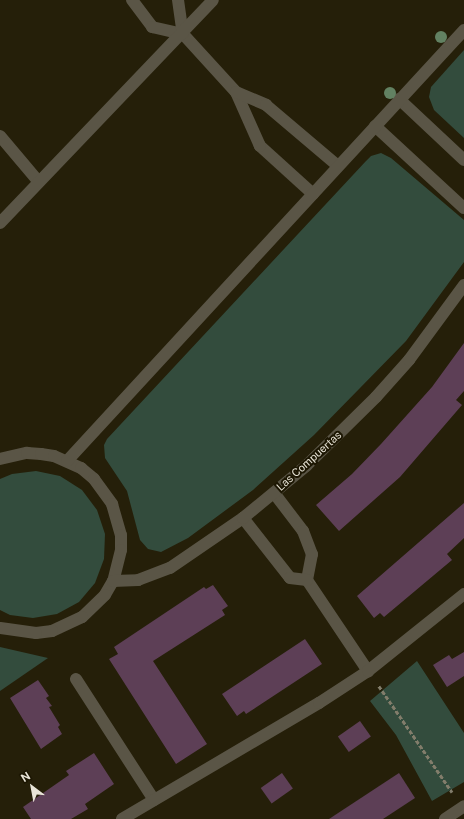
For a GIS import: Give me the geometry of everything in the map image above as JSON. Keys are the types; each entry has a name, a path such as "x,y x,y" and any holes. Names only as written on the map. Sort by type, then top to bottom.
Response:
{"street":[{"path":"132,0 152,27 183,34"},
{"path":"178,0 183,34 236,92 260,146 312,194"},
{"path":"0,222 183,34 213,0"},
{"path":"68,461 464,30"},
{"path":"236,92 266,104 338,166"},
{"path":"400,99 464,160"},
{"path":"375,126 464,208"},
{"path":"0,136 39,182"},
{"name":"Las Compuertas","path":"113,581 138,580 170,568 243,518 274,492 337,437 376,397 413,354 464,285"},
{"path":"0,459 27,453 41,454 68,461 94,478 112,504 121,542 118,566 113,581 94,607 68,625 36,633 0,628"},
{"path":"274,492 303,531 312,554 307,580 368,671"},
{"path":"243,518 290,578 307,580"},
{"path":"122,819 269,734 368,671 464,594"},
{"path":"76,679 154,800"},
{"path":"445,819 463,807"}],"path":[{"path":"368,671 463,807"}],"green space":[{"path":"464,50 464,138 434,110 429,97 431,87"},
{"path":"381,153 391,158 464,220 464,262 406,341 314,435 253,490 188,538 161,552 148,549 140,540 127,491 105,458 104,445 107,439 366,161 371,156"},
{"path":"36,471 60,476 82,490 97,510 105,534 104,559 95,583 79,602 57,614 33,618 10,615 0,610 0,479 12,474"},
{"path":"0,647 48,658 0,691"},
{"path":"417,661 464,733 464,782 432,801 396,735 370,701"}],"building":[{"path":"464,343 464,391 456,400 462,405 400,477 339,531 316,505 352,474 381,444 432,387"},
{"path":"464,503 464,538 447,554 452,560 384,617 380,613 374,618 357,596"},
{"path":"213,585 228,606 222,610 225,615 153,661 207,744 176,764 109,659 118,654 114,647 204,587 206,589"},
{"path":"305,639 322,664 246,714 244,711 237,716 222,694"},
{"path":"464,652 464,676 447,687 433,665 449,655 452,659"},
{"path":"38,680 49,696 46,698 52,706 49,707 60,725 58,727 62,734 41,749 10,698"},
{"path":"360,721 371,737 349,752 338,736"},
{"path":"94,753 114,784 85,804 88,809 71,819 31,819 23,807 69,775 66,771"},
{"path":"282,773 293,789 272,803 261,788"},
{"path":"399,773 415,798 383,819 329,819"}]}
